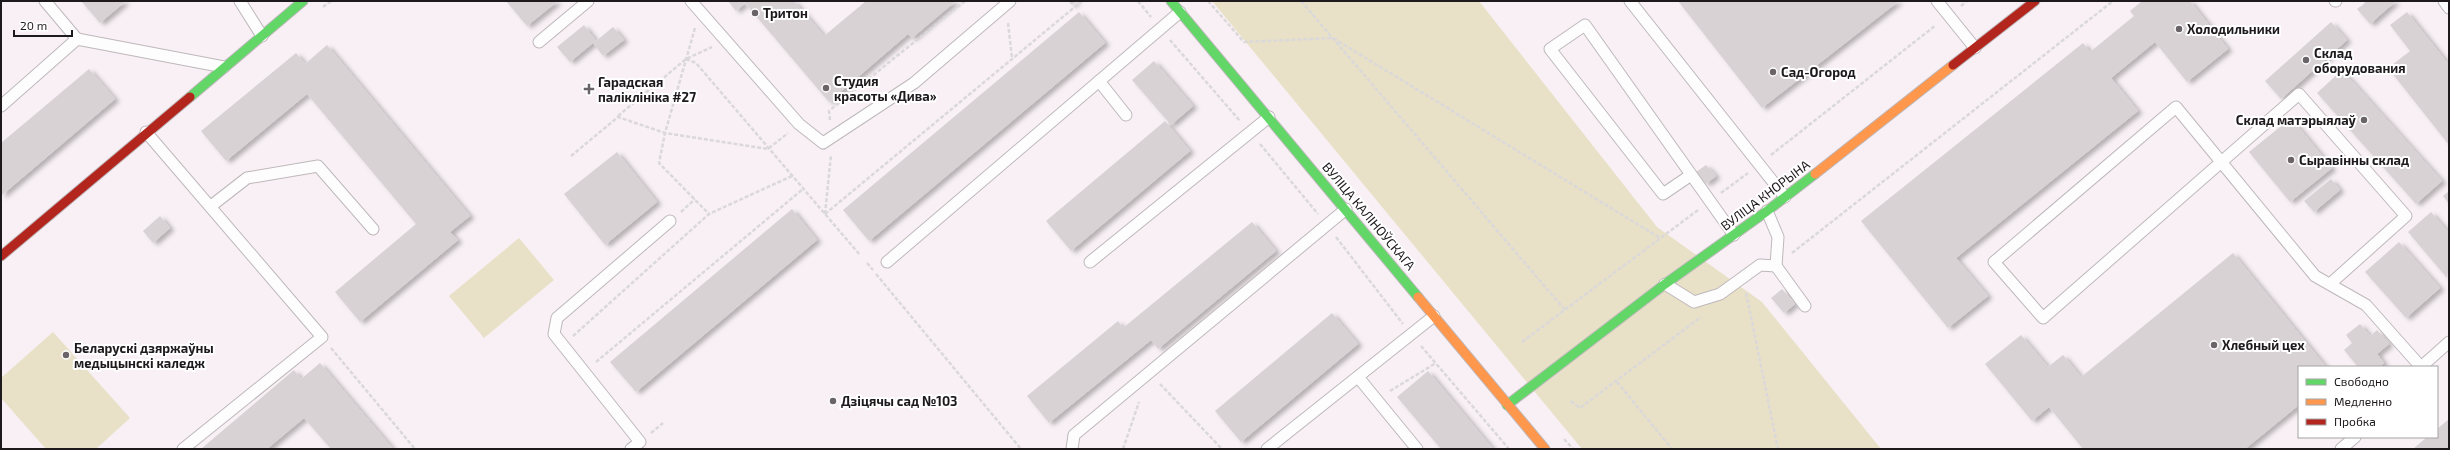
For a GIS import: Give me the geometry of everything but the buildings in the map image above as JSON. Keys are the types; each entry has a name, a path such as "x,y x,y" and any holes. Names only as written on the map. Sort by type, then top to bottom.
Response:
{"main road":[{"path":"1,256 303,1"},
{"name":"ВУЛІЦА КАЛІНОЎСКАГА","path":"1171,1 1346,209 1507,406 1545,449"},
{"name":"ВУЛІЦА КНОРЫНА","path":"1507,406 1665,284 1767,211 2035,1"}],"lane":[{"path":"45,1 77,39 224,67"},
{"path":"240,1 262,36"},
{"path":"539,42 588,1"},
{"path":"690,1 799,124 823,143 914,83 1008,3"},
{"path":"1630,1 1785,197"},
{"path":"1937,1 1975,48"},
{"path":"2444,1 2449,8"},
{"path":"886,262 1180,12"},
{"path":"1691,175 1663,194 1550,49 1585,25 1734,235"},
{"path":"1,106 77,39"},
{"path":"1099,81 1126,115"},
{"path":"2330,284 2406,216 2299,94 2222,163 2043,318 1994,262 2176,108 2222,163 2315,276 2366,305 2420,366"},
{"path":"1090,262 1269,117"},
{"path":"146,132 322,337 183,449"},
{"path":"211,206 247,178 318,166 373,229"},
{"path":"1072,449 1074,434 1346,209"},
{"path":"1767,211 1778,237 1776,266 1805,306"},
{"path":"631,449 640,442 554,334 557,318 670,221"},
{"path":"1665,284 1694,302 1720,294 1760,265 1776,266"},
{"path":"1267,449 1434,316"},
{"path":"2422,366 2449,342"},
{"path":"1358,377 1417,449"},
{"path":"2341,449 2354,438"}],"path":[{"path":"829,111 966,1"},
{"path":"825,214 1082,1"},
{"path":"1208,1 1244,42 1334,38 1660,238"},
{"path":"1301,1 1565,310"},
{"path":"1776,266 2113,1"},
{"path":"1008,3 1012,58"},
{"path":"699,11 665,133 660,163 709,214"},
{"path":"571,156 686,59 726,41"},
{"path":"686,59 696,63 860,255"},
{"path":"618,117 665,133 768,149 784,137"},
{"path":"825,214 833,135"},
{"path":"563,345 709,214 792,176"},
{"path":"584,372 803,189"},
{"path":"867,263 1021,449"},
{"path":"1740,293 1746,292 1752,287"},
{"path":"1746,292 1778,449"},
{"path":"1571,401 1580,408 1617,382 1704,315"},
{"path":"322,337 415,449"},
{"path":"1384,388 1391,391 1436,363"},
{"path":"1149,372 1222,449"},
{"path":"1617,382 1672,449"},
{"path":"1123,449 1139,400"}],"shaded area":[{"path":"1212,1 1479,1 1657,227 1762,302 1881,449 1582,449"},
{"path":"519,238 554,280 484,338 449,296"},
{"path":"53,332 130,418 96,449 46,449 1,398 1,378"}],"traffic: fast":[{"path":"190,97 303,1"},
{"path":"1171,1 1418,297"},
{"path":"1507,405 1665,284 1767,211 1815,174"}],"traffic: slow":[{"path":"1815,174 1953,65"},
{"path":"1418,297 1545,449"}],"traffic: jam":[{"path":"1953,65 2035,1"},
{"path":"1,256 190,97"}],"place":[{"name":"Тритон","path":"755,13"},
{"name":"Холодильники","path":"2179,29"},
{"name":"Склад оборудования","path":"2306,60"},
{"name":"Сад-Огород","path":"1773,72"},
{"name":"Студия красоты «Дива»","path":"826,88"},
{"name":"Гарадская паліклініка #27","path":"589,89"},
{"name":"Склад матэрыялаў","path":"2364,120"},
{"name":"Сыравінны склад","path":"2291,160"},
{"name":"Хлебный цех","path":"2214,345"},
{"name":"Беларускі дзяржаўны медыцынскі каледж","path":"66,355"},
{"name":"Дзіцячы сад №103","path":"833,401"}]}
